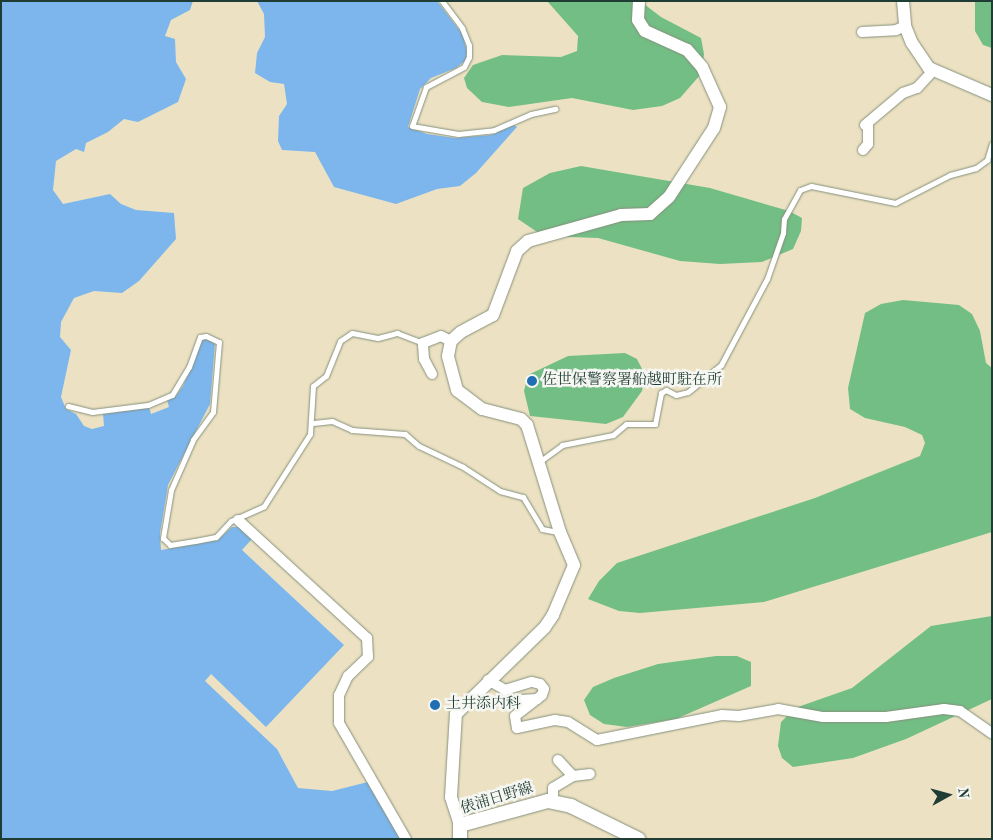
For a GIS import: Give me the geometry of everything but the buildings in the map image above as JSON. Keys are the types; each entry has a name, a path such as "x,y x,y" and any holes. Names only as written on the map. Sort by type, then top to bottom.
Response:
{"main road":[{"name":"俵浦日野線","path":"460,832 532,803 553,802 571,806 638,839"}],"street":[{"path":"460,832 451,797 456,714 488,680 545,627 553,615 574,565 560,532 532,433 521,419 482,410 457,390 448,356 451,341 461,332 493,315 516,251 528,241 621,215 650,214 669,197 714,128 720,107 702,67 687,50 645,32 638,20 640,1"},
{"path":"903,1 905,26 918,54 933,71 992,95"},
{"path":"862,32 905,26"},
{"path":"863,150 868,144 866,124 904,93 917,88 933,71"},
{"path":"432,374 424,360 423,343 441,336 451,341"},
{"path":"238,520 367,638 368,657 348,676 339,696 339,723 406,839"},
{"path":"488,680 505,690 532,682 540,684 544,689 537,699 515,716 516,728 555,720 568,722 597,740 722,715 739,716 778,709 832,717 886,717 944,709 960,711 992,733"},
{"path":"520,700 537,699"},
{"path":"558,760 573,776"},
{"path":"553,802 553,788 573,776 590,774"}],"lane":[{"path":"442,1 462,28 469,45 469,57 464,67 426,87 412,126 458,134 494,130 531,114 554,109"},
{"path":"539,462 562,445 613,435 626,424 655,424 661,394 666,390 676,395 688,392 720,365 767,279 783,233 784,219 800,190 811,186 895,203 950,175 976,168 987,160 992,144"},
{"path":"68,406 92,412 148,405 172,395 189,367 200,337 206,336 220,342 213,412 193,440 171,490 163,538 170,545 216,537 231,521 238,520 264,506 310,434 313,422 314,386 326,376 340,341 352,333 378,338 397,333 423,343"},
{"path":"313,422 332,421 352,430 405,434 419,446 463,466 500,491 523,497 542,529 560,532"}],"green space":[{"path":"547,1 640,1 661,17 701,38 704,54 701,74 680,98 662,106 633,110 572,98 509,107 482,102 467,88 464,78 473,65 502,55 561,57 577,51 578,36"},
{"path":"975,1 992,1 992,48 983,45 975,31"},
{"path":"581,166 710,188 789,211 802,218 801,231 793,249 762,262 720,264 680,261 598,238 543,236 518,219 523,188 550,173"},
{"path":"903,300 959,305 972,314 980,331 986,363 992,368 992,532 764,602 640,613 619,611 588,599 599,581 617,563 815,498 920,456 925,443 922,435 905,427 865,418 850,409 848,388 865,313 881,304"},
{"path":"625,353 637,359 645,375 642,391 623,417 606,424 530,416 524,391 528,375 568,356"},
{"path":"992,616 992,699 906,739 853,758 793,767 782,758 778,746 781,722 795,708 852,688 931,626"},
{"path":"716,656 737,656 751,662 751,686 676,719 627,727 604,724 590,715 584,700 593,687 614,678 658,664"}],"water":[{"path":"1,1 193,1 190,10 171,20 165,36 175,39 176,62 186,79 178,102 138,122 124,119 108,132 86,143 84,152 76,149 56,161 53,190 63,204 110,194 121,204 136,210 174,213 176,239 139,281 122,293 94,291 74,298 61,322 60,337 71,350 61,397 66,409 76,414 84,426 92,429 104,426 103,414 149,407 151,414 169,407 167,400 176,396 183,386 202,341 206,338 215,343 210,404 168,485 160,533 161,550 218,540 232,527 239,527 252,539 242,550 344,645 266,727 211,674 205,681 277,749 298,788 332,791 368,782 402,839 1,839"},
{"path":"257,1 437,1 463,35 467,52 465,61 456,68 431,78 420,89 408,127 427,134 455,138 491,135 514,125 517,127 476,173 460,186 437,189 396,204 334,187 315,152 282,150 278,141 279,116 287,104 284,84 270,82 255,73 257,53 265,37 264,14"}],"place":[{"name":"佐世保警察署船越町駐在所","path":"532,381"},
{"name":"土井添内科","path":"435,705"}]}
